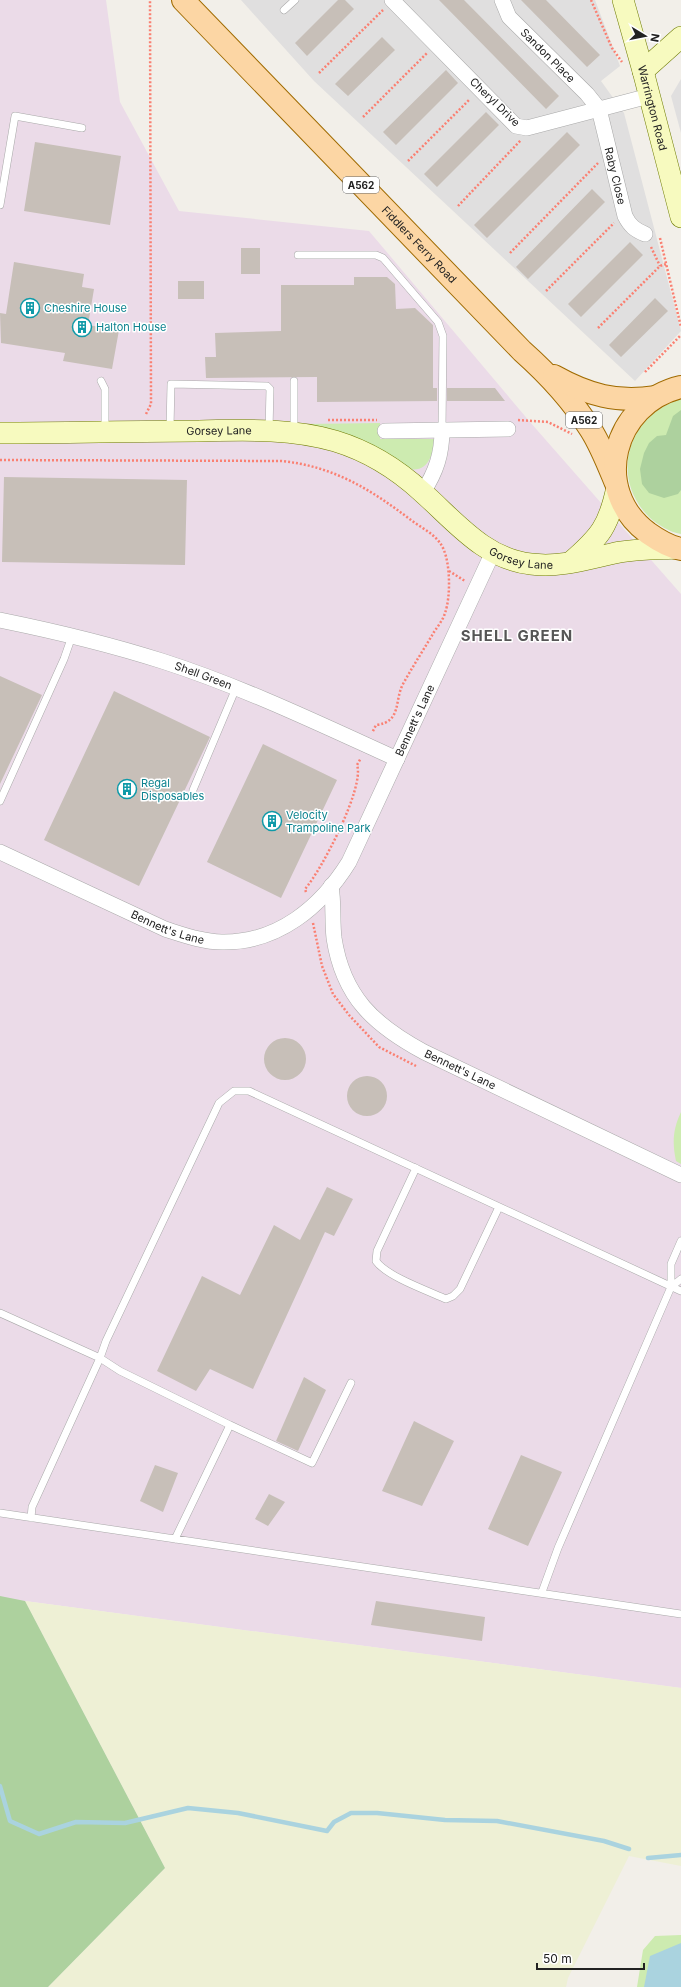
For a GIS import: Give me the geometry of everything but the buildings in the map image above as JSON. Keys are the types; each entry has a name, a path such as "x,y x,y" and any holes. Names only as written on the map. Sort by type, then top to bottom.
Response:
{"main road":[{"name":"Fiddlers Ferry Road","path":"183,0 522,351 541,368 574,405 592,432 616,484"},
{"name":"Fiddlers Ferry Road","path":"541,368 567,383 597,394 629,400 667,392"},
{"name":"A562","path":"667,392 636,412 624,430 616,457 616,484 624,506 635,521 652,536 680,549"}],"street":[{"name":"Cheryl Drive","path":"392,0 516,126 527,128 649,96"},
{"name":"Sandon Place","path":"502,0 509,17 587,94 598,109"},
{"name":"Warrington Road","path":"623,0 634,68 649,96 681,217"},
{"path":"634,68 681,37"},
{"name":"Raby Close","path":"598,109 629,224 635,230 652,236"},
{"path":"667,392 681,375"},
{"path":"385,431 508,429"},
{"path":"422,492 436,470 440,457 442,430"},
{"name":"Gorsey Lane","path":"0,433 139,431 269,431 294,433 337,442 373,456 388,465 422,492 464,533 493,552 520,562 557,565 587,561 621,552 680,549"},
{"name":"Gorsey Lane","path":"570,563 596,540 603,530 609,518 616,484"},
{"name":"Bennett's Lane","path":"0,852 165,929 204,940 216,942 239,942 270,934 298,918 321,898 349,862 493,552"},
{"name":"Shell Green","path":"0,620 72,636 162,661 236,688 397,759"},
{"name":"Bennett's Lane","path":"331,886 334,935 339,965 353,995 376,1020 391,1033 424,1052 681,1175"}],"lane":[{"path":"284,10 295,0"},
{"path":"0,205 15,116 82,128"},
{"path":"298,255 376,255 383,258 438,322 443,336 442,430"},
{"path":"101,381 105,389 105,432"},
{"path":"294,381 294,433"},
{"path":"170,431 171,384 267,386 270,389 269,431"},
{"path":"0,801 64,659 72,636"},
{"path":"193,790 236,688"},
{"path":"31,1518 32,1506 100,1358 106,1341 219,1103 234,1092 249,1091 681,1291"},
{"path":"416,1168 377,1251 376,1261 380,1267 406,1281 446,1298 453,1296 460,1289 499,1207"},
{"path":"542,1592 558,1548 671,1287 671,1264 681,1241"},
{"path":"671,1287 681,1279"},
{"path":"0,1313 100,1358 120,1371 312,1463 351,1383"},
{"path":"175,1539 230,1425"},
{"path":"0,1514 542,1592 681,1614"}],"path":[{"path":"139,431 139,421 150,408 151,404 150,0"},
{"path":"319,73 392,0"},
{"path":"591,0 612,48 619,59 634,68"},
{"path":"364,117 436,44"},
{"path":"408,161 480,89"},
{"path":"458,206 525,136 527,128"},
{"path":"510,253 609,151"},
{"path":"546,291 613,224 626,216"},
{"path":"652,236 666,264 681,327"},
{"path":"652,236 660,266"},
{"path":"598,328 660,266 666,264"},
{"path":"645,372 681,335"},
{"path":"324,420 384,420 385,431"},
{"path":"508,429 515,420 548,422 576,436"},
{"path":"0,460 281,461 302,463 318,467 347,479 400,512 435,538 446,555 449,571 446,613 402,686 394,717 386,723 376,725"},
{"path":"305,889 328,855 348,809 359,777 357,765"}],"shaded area":[{"path":"0,0 106,0 120,102 179,211 369,231 530,422 681,594 681,1688 25,1601 165,1868 48,1987 0,1987"},
{"path":"241,0 595,0 620,66 601,81 624,113 681,331 635,381 314,81"},
{"path":"681,79 681,133 671,96"}],"green space":[{"path":"681,399 681,534 664,528 649,517 637,501 630,484 628,466 630,449 637,433 648,419 663,407"},
{"path":"681,410 681,490 678,494 664,498 649,493 642,484 640,469 644,453 649,443 657,436 666,435 673,416"},
{"path":"380,423 380,439 435,439 429,461 421,468 409,469 305,424"},
{"path":"681,1112 681,1164 676,1161 674,1142 676,1124"},
{"path":"0,1596 25,1601 165,1868 48,1987 0,1987"},
{"path":"25,1601 681,1688 681,1866 629,1856 568,1978 566,1987 48,1987 165,1868"},
{"path":"681,1935 681,1987 637,1987 643,1950 655,1936"}],"water":[{"path":"681,1943 681,1987 644,1987 650,1956"}],"waterway":[{"path":"0,1786 10,1821 39,1834 76,1822 125,1823 188,1808 238,1813 327,1831 334,1822 351,1813 377,1813 445,1820 497,1821 604,1841 629,1849"},
{"path":"648,1858 681,1855"}],"place":[{"name":"Cheshire House","path":"30,308"},
{"name":"Halton House","path":"82,327"},
{"name":"Regal Disposables","path":"127,789"},
{"name":"Velocity Trampoline Park","path":"272,821"}],"district":[{"name":"SHELL GREEN","path":"517,636"}]}
